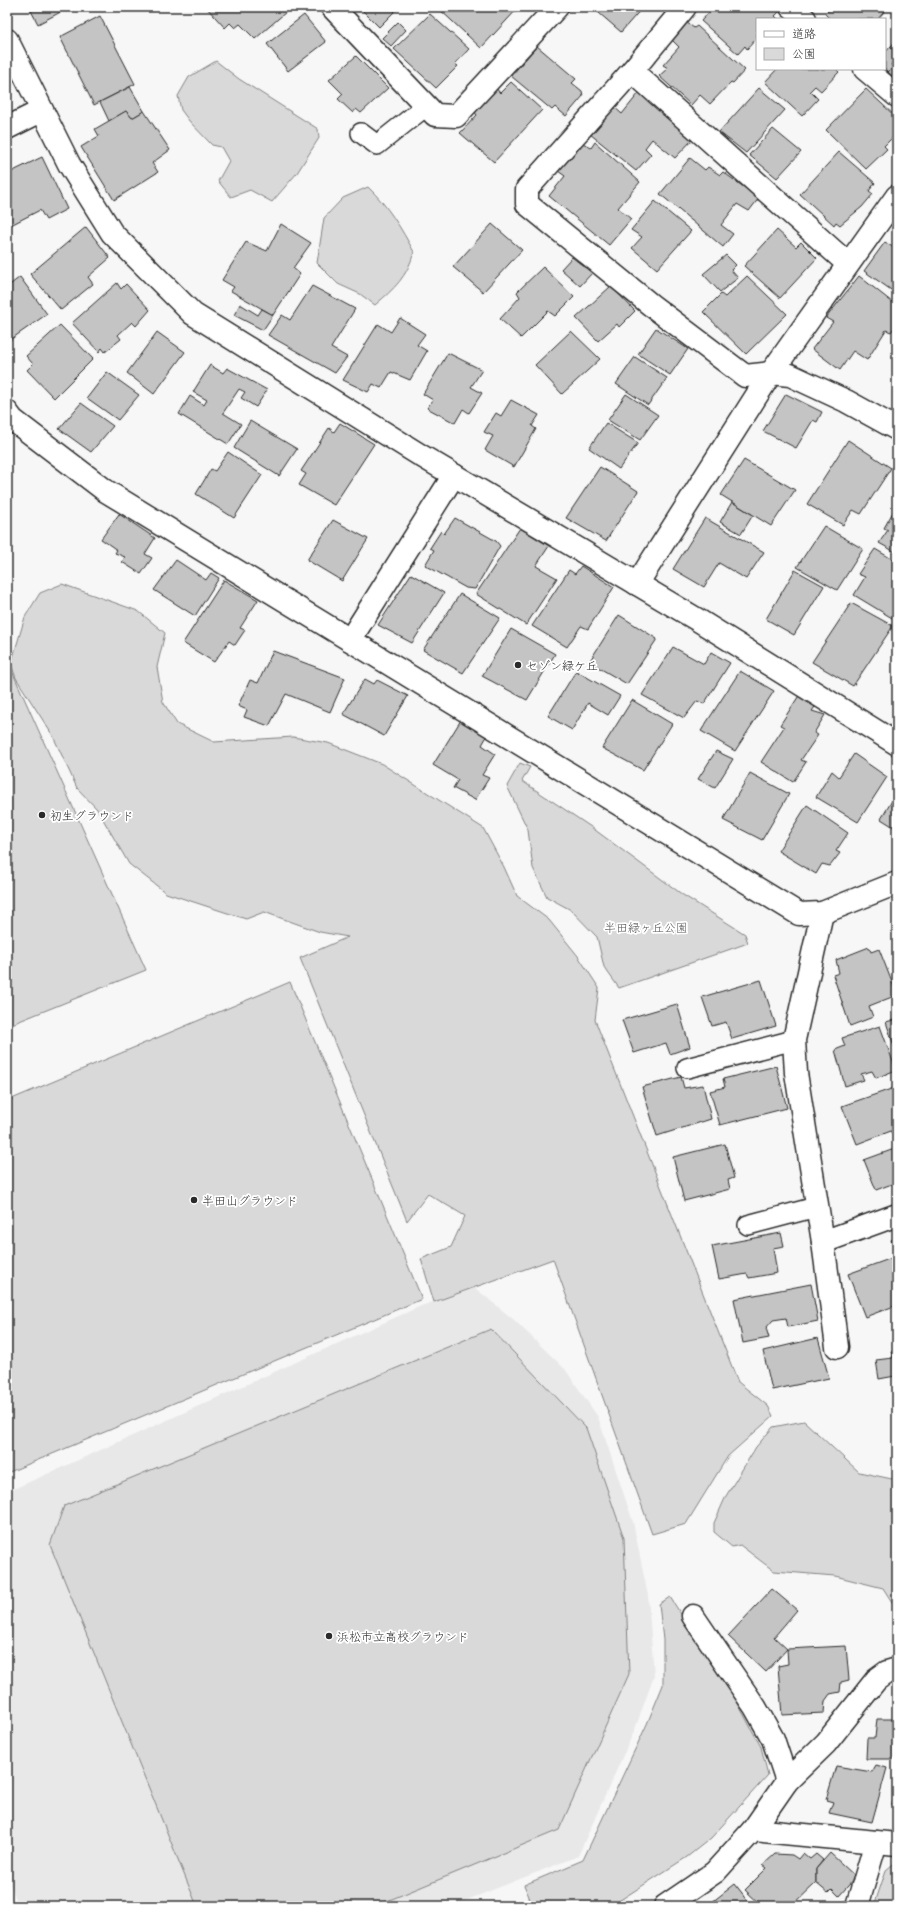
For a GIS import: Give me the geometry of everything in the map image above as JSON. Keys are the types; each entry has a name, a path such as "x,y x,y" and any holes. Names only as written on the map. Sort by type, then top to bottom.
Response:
{"street":[{"path":"332,7 435,115 456,116 557,7"},
{"path":"685,7 632,71 527,189 527,204 651,305 745,376 771,374 790,375 846,401 897,429"},
{"path":"791,7 804,18"},
{"path":"7,40 41,111 69,164 112,233 193,314 454,475 637,584 897,744"},
{"path":"866,70 897,96"},
{"path":"632,71 848,264"},
{"path":"7,128 41,111"},
{"path":"637,584 771,374 897,196"},
{"path":"7,412 13,420 106,491 800,914 822,913 897,883"},
{"path":"350,640 454,475"},
{"path":"822,913 794,1040 796,1073 816,1207 823,1242 837,1347"},
{"path":"823,1242 897,1215"},
{"path":"693,1616 755,1707 773,1740 788,1781"},
{"path":"665,1906 715,1872 753,1830 788,1781 826,1743 876,1680 887,1672 897,1669"},
{"path":"753,1830 887,1843 857,1906"}],"lane":[{"path":"361,133 377,145 426,106"},
{"path":"687,1068 794,1040"},
{"path":"748,1225 816,1207"}],"shaded area":[{"name":"浜松市立高校グラウンド","path":"475,1288 513,1319 565,1369 598,1417 633,1522 648,1596 654,1676 635,1729 578,1856 452,1906 19,1906 7,1878 7,1492 421,1306"}],"green space":[{"path":"216,61 239,79 318,129 319,138 297,173 272,202 250,190 231,197 218,181 229,161 221,147 212,145 190,122 181,110 178,96 189,77"},
{"path":"368,187 394,218 414,252 408,268 399,282 375,305 360,294 338,284 317,263 324,218 343,198"},
{"path":"62,584 138,611 165,633 157,667 163,702 177,724 214,742 293,737 328,743 382,764 483,828 504,867 517,896 549,920 578,956 599,988 595,1020 738,1382 768,1406 773,1416 728,1456 686,1524 652,1534 553,1259 434,1302 421,1259 451,1247 465,1216 428,1194 407,1221 300,958 348,937 320,932 264,912 246,919 166,893 129,864 97,809 77,788 53,736 16,678 11,664 25,617 40,593"},
{"name":"初生グラウンド","path":"7,660 146,970 7,1026"},
{"name":"半田緑ヶ丘公園","path":"520,763 530,767 522,781 591,827 683,895 745,934 748,943 619,988 604,967 597,937 571,910 547,897 533,868 528,830 507,786"},
{"name":"半田山グラウンド","path":"290,982 422,1299 7,1473 7,1101"},
{"name":"浜松市立高校グラウンド","path":"491,1329 586,1428 624,1538 629,1674 559,1830 375,1906 197,1906 50,1545 64,1506"},
{"path":"804,1421 859,1472 892,1479 897,1476 897,1610 883,1588 835,1576 774,1571 740,1545 732,1547 714,1532 714,1523 726,1496 756,1447 773,1427"},
{"path":"670,1597 736,1700 761,1747 768,1775 711,1838 687,1857 611,1906 533,1906 524,1885 583,1860 647,1724 663,1685 663,1640 659,1604"},
{"path":"897,1861 897,1906 874,1906 886,1870"}],"building":[{"path":"29,7 70,7 38,24"},
{"path":"206,7 281,7 286,12 255,39 240,24 235,28 230,23 225,28"},
{"path":"359,7 395,7 397,9 379,27"},
{"path":"437,7 519,7 481,48"},
{"path":"592,7 643,7 621,32"},
{"path":"714,7 776,7 780,11 775,16 777,18 756,18 756,39 747,49 745,46 738,54 701,21"},
{"path":"832,7 888,7 879,18 829,18 825,14"},
{"path":"430,14 469,49 455,64 458,66 436,88 394,49"},
{"path":"304,15 326,42 288,71 267,44"},
{"path":"100,16 135,84 94,105 60,37"},
{"path":"398,22 406,30 391,46 382,38"},
{"path":"686,22 694,28 697,26 745,70 710,104 700,95 691,105 659,76 668,68 663,65 679,47 671,39"},
{"path":"897,40 897,53 890,47"},
{"path":"537,46 576,79 572,83 582,91 583,96 566,116 555,107 552,110 511,76"},
{"path":"890,47 897,53 897,58 891,65 894,67 888,72 886,70 886,52"},
{"path":"356,56 388,88 361,113 356,109 353,113 338,99 343,94 329,80"},
{"path":"897,58 897,80 888,72 894,67 891,65"},
{"path":"776,70 837,70 839,72 821,91 815,86 810,91 818,99 802,116 765,82"},
{"path":"511,82 542,110 494,162 460,133 477,115 474,111 496,88 500,93"},
{"path":"130,87 144,111 132,118 126,111 109,121 100,102"},
{"path":"759,88 785,110 746,153 719,132"},
{"path":"866,89 897,118 897,128 893,133 895,135 884,146 887,149 866,169 826,130"},
{"path":"639,93 693,139 675,158 652,139 645,148 651,154 636,171 590,134 613,106 622,114"},
{"path":"126,111 132,118 144,111 170,150 152,163 158,172 114,200 81,147 99,136 95,129"},
{"path":"773,129 801,152 777,178 749,155"},
{"path":"595,142 640,182 618,208 631,219 609,245 549,196 565,176 558,171 583,143 591,148"},
{"path":"839,152 875,183 869,191 873,194 862,207 840,225 836,222 834,225 800,194"},
{"path":"42,157 67,209 46,220 40,210 7,227 7,174"},
{"path":"690,158 705,170 708,167 720,175 723,172 759,198 749,211 737,204 721,225 733,234 723,247 660,194"},
{"path":"655,201 691,231 657,269 632,248 642,237 631,230"},
{"path":"281,224 311,243 293,268 300,274 273,315 231,291 234,287 222,280 246,242 267,251"},
{"path":"492,224 522,250 483,292 453,267"},
{"path":"86,227 110,258 88,277 93,284 61,310 30,274"},
{"path":"777,230 796,247 801,242 817,258 780,298 744,266"},
{"path":"885,242 897,250 897,294 864,271"},
{"path":"726,255 736,265 731,270 738,278 720,292 703,274"},
{"path":"572,257 592,273 580,286 561,269"},
{"path":"543,267 574,297 555,316 548,311 521,338 500,319 520,297 517,292"},
{"path":"747,276 787,314 746,354 703,312 721,294 725,297"},
{"path":"859,276 897,306 897,324 891,332 886,330 867,360 853,351 840,370 812,349 833,322 826,318"},
{"path":"20,277 47,314 7,342 7,287"},
{"path":"117,283 121,289 126,284 150,310 136,326 132,322 118,335 121,339 105,352 102,348 99,352 72,323"},
{"path":"312,286 355,309 331,348 347,357 335,373 268,335 282,315 290,320"},
{"path":"611,286 635,311 619,327 617,324 598,341 576,318"},
{"path":"240,304 258,315 262,309 273,315 263,330 234,315"},
{"path":"400,318 425,334 417,345 427,351 410,380 391,372 381,388 373,384 368,392 343,380 378,324 391,332"},
{"path":"60,325 93,359 54,398 27,370 33,364 26,356"},
{"path":"656,328 688,349 670,375 638,354"},
{"path":"571,331 600,359 562,394 535,365"},
{"path":"157,332 185,352 154,394 127,373"},
{"path":"448,353 482,370 471,387 482,393 469,413 463,409 455,423 427,408 433,400 423,394"},
{"path":"635,357 667,378 648,405 616,384"},
{"path":"210,365 223,373 227,368 267,390 256,407 241,398 245,392 239,389 223,413 241,424 228,444 179,414 190,396 204,405 207,400 193,392"},
{"path":"107,372 139,395 118,420 87,398"},
{"path":"626,394 658,415 640,440 608,420"},
{"path":"786,394 822,412 817,422 813,420 796,448 763,431"},
{"path":"511,400 539,415 532,426 536,429 514,467 485,450 493,436 484,432 496,413 501,416"},
{"path":"81,403 113,426 91,452 59,429"},
{"path":"250,421 297,449 279,476 234,448"},
{"path":"340,423 374,444 334,505 299,485 306,474 301,471 329,428 334,432"},
{"path":"606,423 638,443 619,469 589,448"},
{"path":"848,440 891,468 861,514 853,510 843,525 807,504"},
{"path":"228,452 262,475 234,518 196,494 211,469 215,471"},
{"path":"744,460 795,490 771,526 721,495"},
{"path":"600,467 638,491 606,541 566,518"},
{"path":"732,502 753,515 741,534 720,522"},
{"path":"893,512 897,514 897,553 879,543 888,530 884,528"},
{"path":"119,514 155,538 145,554 152,558 141,574 122,562 125,557 115,553 117,550 101,539"},
{"path":"455,518 496,541 500,546 475,589 466,588 425,565 434,550 430,548 441,531 444,534"},
{"path":"705,518 764,552 746,579 719,563 704,587 673,569"},
{"path":"333,520 368,539 342,581 307,560"},
{"path":"824,526 863,549 837,590 797,567"},
{"path":"520,528 549,546 536,566 557,578 526,625 476,594"},
{"path":"875,549 897,562 897,621 854,595 865,577 858,574"},
{"path":"176,560 206,580 211,573 219,578 195,616 154,590"},
{"path":"581,566 614,587 588,629 581,626 567,647 532,626 569,570 575,574"},
{"path":"795,570 824,586 794,635 766,619"},
{"path":"411,574 444,593 412,643 378,625"},
{"path":"224,580 258,600 240,628 245,630 235,645 229,641 214,662 183,643"},
{"path":"460,594 500,618 463,673 423,650"},
{"path":"851,603 893,626 853,686 812,662"},
{"path":"619,615 657,639 627,684 589,662"},
{"name":"セゾン緑ケ丘","path":"511,629 555,654 527,700 482,676"},
{"path":"673,647 704,664 711,652 730,663 704,704 697,701 684,718 642,695"},
{"path":"273,651 345,678 330,712 286,694 269,726 244,717 247,710 238,706 250,680 258,683"},
{"path":"576,671 620,696 608,715 588,703 572,730 548,716"},
{"path":"740,671 774,691 735,751 701,731"},
{"path":"365,679 374,684 377,680 408,696 384,736 343,714"},
{"path":"800,694 817,704 812,711 825,715 814,733 818,735 801,760 806,762 793,782 761,762 784,727 780,725"},
{"path":"632,700 672,724 643,770 602,748"},
{"path":"461,720 487,736 482,745 495,754 482,775 489,778 475,800 453,788 458,780 433,765"},
{"path":"716,751 733,759 715,788 698,779"},
{"path":"854,754 887,777 858,822 816,797 832,771 839,777"},
{"path":"750,773 789,794 762,840 723,820"},
{"path":"897,794 897,829 881,819"},
{"path":"807,805 848,833 836,851 840,853 830,866 822,864 816,874 778,851"},
{"path":"869,947 871,952 879,949 897,995 869,1006 873,1017 850,1026 833,975 839,973 836,960"},
{"path":"761,980 776,1026 732,1039 726,1022 712,1026 702,997"},
{"path":"677,1004 690,1047 670,1054 666,1043 634,1053 622,1020"},
{"path":"897,1019 897,1055 886,1022"},
{"path":"880,1026 896,1070 876,1078 872,1071 861,1074 864,1080 845,1086 835,1050 845,1046 842,1038"},
{"path":"776,1066 787,1108 720,1125 710,1091 725,1087 723,1079"},
{"path":"681,1077 684,1088 703,1085 711,1119 657,1136 642,1087"},
{"path":"897,1087 897,1137 894,1138 891,1131 857,1144 842,1106"},
{"path":"725,1144 734,1178 728,1180 730,1189 684,1201 673,1157"},
{"path":"897,1148 897,1182 876,1190 864,1160"},
{"path":"781,1233 784,1246 773,1248 777,1273 749,1278 747,1274 719,1279 712,1246"},
{"path":"897,1238 897,1254 891,1240"},
{"path":"892,1258 897,1271 897,1305 865,1317 848,1274"},
{"path":"811,1284 818,1321 788,1327 786,1318 773,1320 766,1328 769,1338 743,1343 734,1299"},
{"path":"818,1338 829,1378 772,1390 763,1351"},
{"path":"897,1351 897,1390 895,1376 879,1379 876,1360 893,1358 891,1352"},
{"path":"772,1589 797,1610 774,1637 787,1649 766,1672 728,1636"},
{"path":"846,1646 849,1680 841,1682 840,1692 830,1694 825,1701 824,1713 782,1715 778,1666 788,1664 787,1649"},
{"path":"877,1719 897,1719 897,1759 866,1759 867,1738 875,1738"},
{"path":"876,1765 887,1768 872,1822 829,1813 833,1802 826,1800 836,1766 872,1772"},
{"path":"897,1781 897,1806 892,1805"},
{"path":"803,1853 810,1859 816,1854 823,1860 816,1869 816,1883 792,1906 762,1906 745,1890 767,1868 763,1865 775,1854 792,1855 798,1859"},
{"path":"830,1853 856,1877 839,1896 832,1889 828,1893 816,1883 816,1869"},
{"path":"735,1884 752,1906 707,1906"}],"place":[{"name":"セゾン緑ケ丘","path":"518,665"},
{"name":"初生グラウンド","path":"42,815"},
{"name":"半田山グラウンド","path":"194,1200"},
{"name":"浜松市立高校グラウンド","path":"329,1636"}]}
